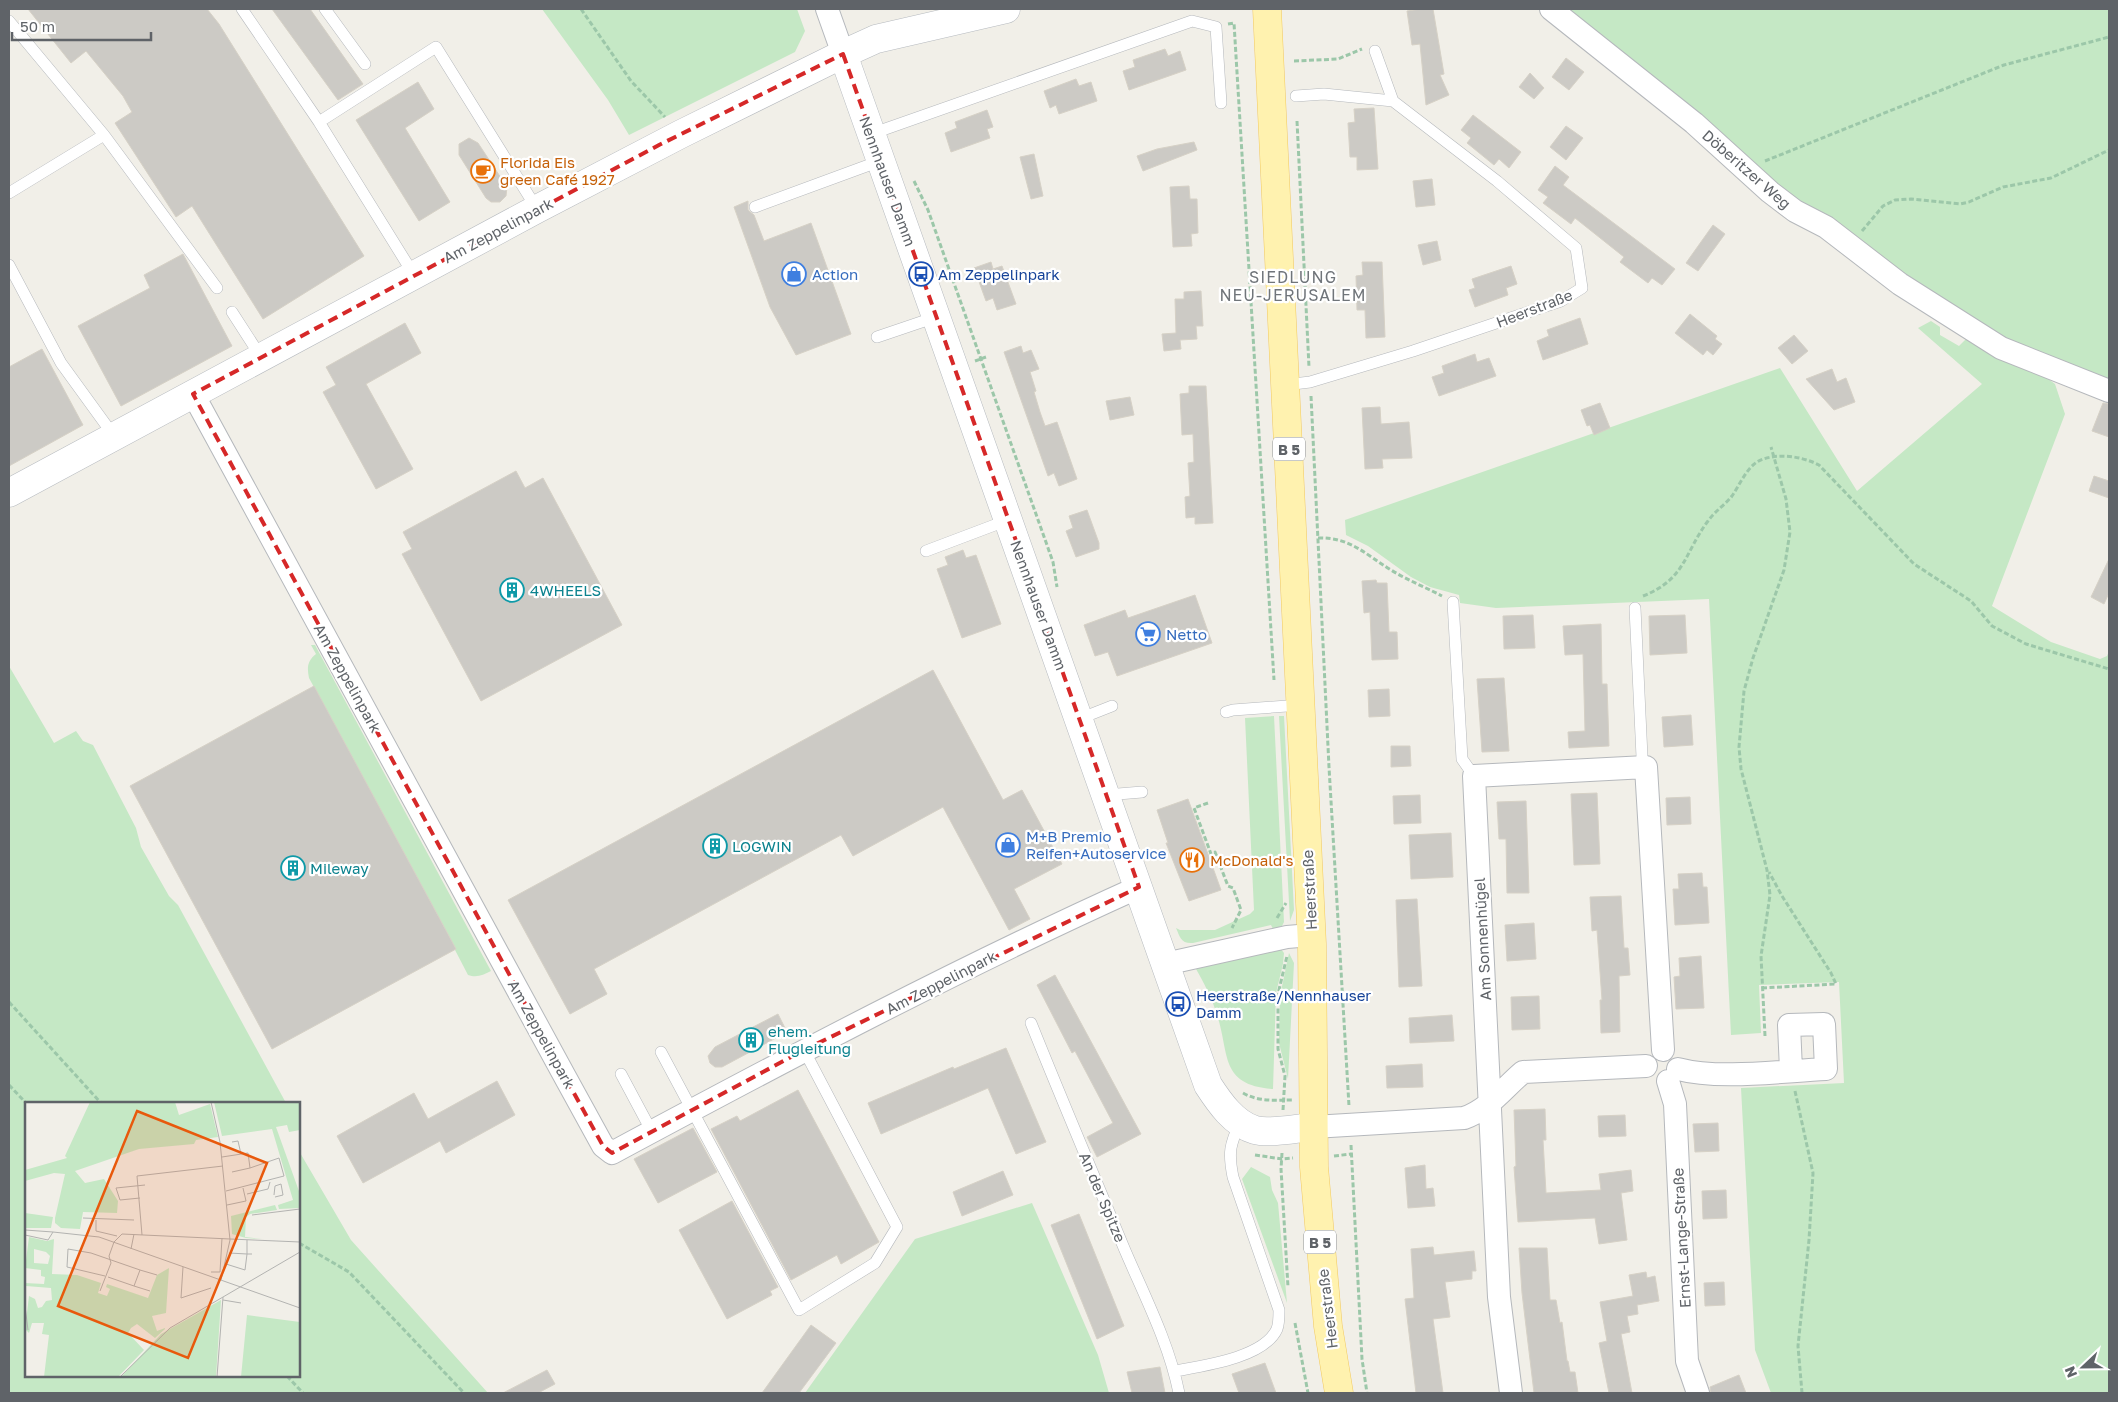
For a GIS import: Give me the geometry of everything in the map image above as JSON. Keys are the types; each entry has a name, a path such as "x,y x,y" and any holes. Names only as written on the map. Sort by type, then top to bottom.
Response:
{"main road":[{"name":"Heerstraße","path":"1267,9 1298,384 1289,705 1290,932 1313,1127 1328,1326 1339,1393"},
{"name":"Am Zeppelinpark","path":"9,493 537,209 681,134 843,54 876,39 992,10"},
{"name":"Nennhauser Damm","path":"843,54 1208,1085 1226,1110 1240,1122 1255,1130 1313,1127"}],"street":[{"name":"Nennhauser Damm","path":"827,9 843,54"},
{"name":"Döberitzer Weg","path":"1551,9 1687,116 1726,150 1744,169 1795,211 1826,228 1900,284 2001,348 2109,391"},
{"name":"Am Zeppelinpark","path":"194,394 603,1146 612,1153 804,1050 1067,919 1138,887"},
{"path":"1474,776 1646,767 1662,1050"},
{"name":"Am Sonnenhügel","path":"1474,776 1491,1102"},
{"path":"1165,964 1290,932"},
{"path":"1662,1050 1651,1055 1646,1066 1649,1076 1662,1082 1673,1075 1709,1074 1792,1077"},
{"path":"1662,1050 1674,1056 1673,1075"},
{"path":"1313,1127 1350,1123 1464,1118 1474,1114 1491,1102 1523,1072 1646,1066"},
{"name":"Ernst-Lange-Straße","path":"1673,1075 1687,1361 1698,1393"},
{"path":"1491,1102 1499,1297 1511,1393"}],"lane":[{"path":"242,9 319,122 414,275"},
{"path":"325,9 365,64"},
{"path":"9,21 104,135 217,288"},
{"path":"871,134 1192,21 1216,27 1221,103"},
{"path":"319,122 436,47 537,209"},
{"path":"1296,96 1324,94 1393,101 1376,51"},
{"name":"Heerstraße","path":"1298,384 1413,351 1552,304 1582,288 1576,248 1497,181 1393,101"},
{"path":"9,193 104,135"},
{"path":"755,207 880,161"},
{"path":"10,272 62,363 114,436"},
{"path":"232,312 261,357"},
{"path":"878,337 936,317"},
{"path":"926,551 1008,520"},
{"name":"Am Sonnenhügel","path":"1453,602 1462,760 1474,776"},
{"path":"1636,603 1642,757 1646,767"},
{"path":"1226,712 1289,705"},
{"path":"1079,718 1112,706"},
{"path":"1106,795 1142,792"},
{"name":"An der Spitze","path":"1031,1023 1174,1371 1179,1393"},
{"path":"661,1052 799,1310 875,1262 897,1227 804,1050"},
{"path":"621,1074 652,1132"},
{"path":"1174,1371 1215,1363 1260,1348 1277,1329 1279,1310 1234,1178 1231,1164 1230,1145 1240,1122"}],"path":[{"path":"581,9 631,81 681,134"},
{"path":"1234,23 1289,705"},
{"path":"1744,169 2004,65 2109,37"},
{"path":"1294,61 1338,59 1362,49 1376,51"},
{"path":"1294,53 1298,384 1318,538 1347,1086"},
{"path":"1849,244 1888,202 1911,199 1960,204 1969,202 2003,187 2051,178 2109,150"},
{"path":"1765,1036 1761,956 1770,895 1768,870 1741,769 1739,747 1744,691 1753,658 1784,570 1790,532 1786,498 1771,447"},
{"path":"1636,603 1660,589 1678,573 1708,520 1731,497 1756,463 1774,456 1809,460 1819,465 1914,564 1971,601 1992,626 2026,644 2109,669"},
{"path":"1318,538 1329,538 1354,544 1392,571 1453,602"},
{"path":"1208,803 1194,808 1211,854 1215,852 1228,886 1232,888 1241,910 1236,921"},
{"path":"1762,988 1836,984 1768,870"},
{"path":"1284,1087 1285,1076 1278,1049 1278,994 1290,932 1286,894"},
{"path":"1286,903 1290,932"},
{"path":"9,1002 100,1102"},
{"path":"1792,1077 1813,1173 1809,1240 1798,1346 1802,1393"},
{"path":"9,1085 25,1102"},
{"path":"1350,1123 1362,1359 1367,1393"},
{"path":"1281,1169 1289,1291"},
{"path":"300,1244 349,1272 464,1393"},
{"path":"1294,1319 1308,1393"},
{"path":"288,1377 303,1393"}],"highlighted area":[{"path":"843,54 1139,887 804,1050 612,1153 603,1146 193,394 659,145"}],"green space":[{"path":"542,9 797,9 805,31 795,52 629,135 608,100"},
{"path":"1561,9 2109,9 2109,384 1994,338 1773,189"},
{"path":"1931,321 1940,327 1940,335 1959,346 1967,338 2039,372 2055,384 2065,414 1992,606 2051,642 2100,659 2107,656 2109,651 2109,1393 1771,1393 1755,1350 1741,1088 1844,1083 1839,982 1759,985 1761,1033 1731,1035 1709,599 1496,608 1460,603 1459,595 1430,587 1411,577 1368,546 1346,535 1345,520 1780,368 1857,491 1982,384 1918,328"},
{"path":"311,645 315,645 491,971 483,975 468,975 456,949 309,678 308,665 316,654"},
{"path":"9,666 54,743 76,731 83,741 93,745 136,828 141,847 169,896 178,905 285,1102 25,1102 25,1377 300,1377 300,1153 351,1240 488,1393 9,1393"},
{"path":"1274,716 1284,922 1282,926 1273,929 1271,925 1193,943 1183,941 1176,928 1180,930 1215,930 1250,914 1254,910 1245,718"},
{"path":"1279,716 1284,716 1294,910 1290,921"},
{"path":"1280,948 1284,953 1276,993 1273,1089 1243,1081 1235,1074 1226,1054 1213,1003 1196,969"},
{"path":"1289,953 1294,963 1288,1079 1279,1043 1280,996"},
{"path":"1251,1167 1270,1177 1272,1190 1278,1203 1287,1303 1242,1179"},
{"path":"1032,1203 1098,1355 1109,1393 805,1393 915,1239"}],"building":[{"path":"28,9 207,9 219,24 364,256 263,319 192,206 176,217 115,123 132,112 123,96 86,51 71,63"},
{"path":"272,9 310,9 363,84 338,100"},
{"path":"1433,9 1444,74 1440,75 1449,95 1426,105 1420,44 1412,45 1407,11"},
{"path":"1165,49 1168,56 1180,51 1186,70 1129,90 1123,71 1135,67 1133,60"},
{"path":"1566,58 1584,72 1569,90 1552,77"},
{"path":"1530,73 1544,88 1534,99 1519,87"},
{"path":"1076,79 1079,86 1091,82 1097,101 1059,114 1056,105 1050,108 1044,91"},
{"path":"418,82 434,109 405,128 450,202 419,221 356,120"},
{"path":"1374,108 1378,169 1357,170 1357,157 1350,157 1348,123 1355,122 1354,109"},
{"path":"987,110 993,127 987,129 990,138 951,152 945,133 957,128 955,122"},
{"path":"1473,115 1521,152 1509,168 1499,159 1494,165 1467,143 1471,138 1461,130"},
{"path":"1566,126 1583,138 1566,160 1550,147"},
{"name":"Florida Eis green Café 1927","path":"469,138 478,143 507,187 506,196 500,202 491,202 486,198 459,155 459,144"},
{"path":"1194,142 1197,150 1143,171 1137,156 1157,149"},
{"path":"1034,154 1043,196 1031,199 1020,157"},
{"path":"1555,166 1569,177 1563,185 1675,269 1662,285 1652,278 1648,283 1620,262 1624,257 1575,218 1571,224 1543,203 1548,197 1538,190"},
{"path":"1432,179 1435,205 1416,207 1413,181"},
{"path":"1189,186 1190,199 1197,199 1198,233 1191,234 1192,246 1173,247 1170,187"},
{"name":"Action","path":"748,201 748,210 754,215 764,241 811,223 851,334 796,355 770,307 734,207"},
{"path":"1713,225 1725,234 1698,271 1686,263"},
{"path":"1437,241 1441,260 1423,265 1418,245"},
{"path":"183,254 232,346 121,406 78,326 150,288 144,275"},
{"path":"991,262 993,269 1002,266 1016,304 997,310 993,298 986,301 974,268"},
{"path":"1362,262 1382,262 1385,337 1366,338 1365,310 1357,310 1356,276 1363,275"},
{"path":"1511,266 1517,284 1506,288 1508,295 1475,307 1469,290 1475,288 1472,279"},
{"path":"1201,291 1203,326 1196,326 1197,339 1180,340 1181,349 1164,351 1162,334 1176,333 1175,299 1184,299 1184,292"},
{"path":"1690,314 1717,336 1715,339 1722,344 1713,355 1707,350 1703,355 1675,333"},
{"path":"1580,318 1588,344 1543,360 1537,341 1549,336 1547,330"},
{"path":"405,323 421,353 366,384 413,469 376,489 323,392 336,385 326,367"},
{"path":"1794,335 1808,351 1792,364 1778,348"},
{"path":"1021,346 1023,353 1031,350 1039,369 1030,372 1045,426 1057,422 1077,479 1059,486 1054,473 1048,476 1004,352"},
{"path":"42,349 83,425 9,466 9,367"},
{"path":"1475,354 1477,362 1489,358 1496,376 1439,396 1432,377 1444,373 1442,366"},
{"path":"1832,369 1837,382 1846,378 1855,402 1834,410 1806,379"},
{"path":"1189,386 1206,386 1213,523 1195,524 1195,517 1186,518 1185,497 1190,496 1188,463 1194,462 1193,434 1182,435 1180,394 1189,393"},
{"path":"1130,397 1134,415 1110,420 1106,401"},
{"path":"1600,403 1610,428 1594,435 1590,425 1587,426 1581,410"},
{"path":"2103,403 2109,404 2109,437 2092,431"},
{"path":"1380,407 1381,424 1409,422 1412,458 1382,459 1383,468 1365,469 1362,408"},
{"name":"4WHEELS","path":"516,471 525,488 543,478 622,625 481,701 402,554 412,549 403,532"},
{"path":"2094,476 2109,481 2109,498 2089,491"},
{"path":"1087,510 1099,543 1099,549 1076,557 1066,531 1073,528 1069,516"},
{"path":"963,550 966,558 976,555 1001,624 962,638 937,569 948,565 945,557"},
{"path":"2109,559 2109,593 2104,604 2091,597"},
{"path":"1376,580 1377,583 1387,583 1389,632 1397,632 1398,659 1372,660 1370,612 1364,613 1362,581"},
{"name":"Netto","path":"1195,595 1212,643 1117,676 1108,652 1095,656 1084,625 1125,610 1128,618"},
{"path":"1533,615 1535,648 1504,649 1503,616"},
{"path":"1685,615 1687,653 1650,655 1649,616"},
{"path":"1601,624 1602,684 1607,684 1609,746 1569,748 1568,732 1585,731 1583,654 1565,655 1563,626"},
{"name":"LOGWIN","path":"933,670 1003,800 1022,790 1062,864 1014,889 1030,919 1009,930 943,807 853,856 841,835 594,969 607,994 570,1014 508,900"},
{"path":"1504,678 1509,751 1482,752 1477,679"},
{"name":"Mileway","path":"314,686 456,949 272,1049 130,786"},
{"path":"1389,689 1390,716 1369,717 1368,690"},
{"path":"1691,715 1693,745 1664,747 1662,717"},
{"path":"1391,746 1410,746 1411,766 1391,767"},
{"path":"1597,793 1600,864 1574,865 1571,794"},
{"path":"1420,795 1421,823 1394,824 1393,796"},
{"path":"1690,797 1691,824 1667,825 1666,798"},
{"name":"McDonald's","path":"1188,799 1221,890 1189,901 1166,843 1168,843 1157,810"},
{"path":"1526,801 1529,893 1507,893 1506,839 1499,839 1497,802"},
{"path":"1451,833 1453,877 1411,879 1409,835"},
{"path":"1702,873 1703,887 1707,887 1709,923 1675,925 1673,889 1679,889 1678,874"},
{"path":"1621,896 1624,948 1628,948 1630,975 1619,976 1620,1032 1601,1033 1600,1000 1602,1000 1597,930 1592,931 1590,897"},
{"path":"1417,899 1422,986 1399,987 1396,900"},
{"path":"1534,923 1536,959 1507,961 1505,925"},
{"path":"1701,956 1704,1008 1676,1009 1674,977 1680,976 1679,958"},
{"path":"1055,975 1141,1134 1097,1157 1087,1137 1113,1123 1075,1051 1072,1053 1037,985"},
{"path":"1539,996 1540,1029 1512,1030 1511,997"},
{"name":"ehem. Flugleitung","path":"778,1014 787,1032 722,1067 715,1067 710,1063 708,1056 715,1047"},
{"path":"1452,1015 1454,1041 1410,1043 1409,1018"},
{"path":"1006,1048 1046,1142 1016,1154 988,1088 881,1134 868,1103 953,1067 954,1069"},
{"path":"1422,1064 1423,1087 1387,1088 1386,1066"},
{"path":"497,1081 515,1115 446,1153 440,1141 363,1183 337,1136 414,1093 428,1119"},
{"path":"798,1090 879,1242 841,1264 837,1255 791,1280 711,1129 737,1116 740,1121"},
{"path":"1545,1109 1546,1140 1543,1140 1546,1193 1601,1190 1599,1174 1631,1170 1633,1191 1621,1193 1627,1240 1599,1244 1595,1218 1518,1222 1514,1167 1516,1166 1514,1110"},
{"path":"1625,1115 1626,1136 1599,1137 1598,1116"},
{"path":"1718,1123 1719,1151 1695,1152 1693,1124"},
{"path":"693,1128 717,1172 658,1203 634,1159"},
{"path":"1425,1165 1426,1189 1433,1188 1435,1206 1408,1208 1405,1168"},
{"path":"1003,1171 1013,1195 962,1216 953,1192"},
{"path":"1726,1190 1727,1218 1703,1219 1702,1191"},
{"path":"732,1201 778,1287 770,1291 772,1295 727,1319 679,1230"},
{"path":"1079,1214 1124,1326 1097,1339 1051,1225"},
{"path":"1433,1247 1434,1255 1474,1251 1476,1271 1472,1271 1472,1279 1445,1282 1450,1317 1433,1319 1443,1393 1416,1393 1405,1299 1414,1298 1411,1249"},
{"path":"1519,1248 1547,1248 1550,1300 1556,1300 1560,1323 1562,1322 1567,1361 1570,1372 1575,1372 1578,1393 1534,1393 1522,1293"},
{"path":"1646,1272 1647,1278 1655,1276 1659,1301 1637,1305 1638,1314 1627,1316 1630,1332 1621,1334 1632,1393 1609,1393 1599,1343 1607,1341 1600,1302 1633,1296 1629,1275"},
{"path":"1724,1282 1725,1305 1705,1306 1704,1283"},
{"path":"811,1325 836,1343 799,1393 762,1393"},
{"path":"1265,1363 1276,1393 1239,1393 1232,1374"},
{"path":"1160,1367 1165,1393 1132,1393 1127,1372"},
{"path":"547,1370 555,1384 538,1393 503,1393"},
{"path":"1739,1375 1746,1393 1711,1393 1710,1387"}],"place":[{"name":"Florida Eis green Café 1927","path":"483,171"},
{"name":"Action","path":"794,274"},
{"name":"Am Zeppelinpark","path":"921,274"},
{"name":"4WHEELS","path":"512,590"},
{"name":"Netto","path":"1148,634"},
{"name":"M+B Premio Reifen+Autoservice","path":"1008,845"},
{"name":"LOGWIN","path":"715,846"},
{"name":"McDonald's","path":"1192,860"},
{"name":"Mileway","path":"293,868"},
{"name":"Heerstraße/Nennhauser Damm","path":"1178,1004"},
{"name":"ehem. Flugleitung","path":"751,1040"}],"district":[{"name":"SIEDLUNG NEU-JERUSALEM","path":"1293,286"}]}
